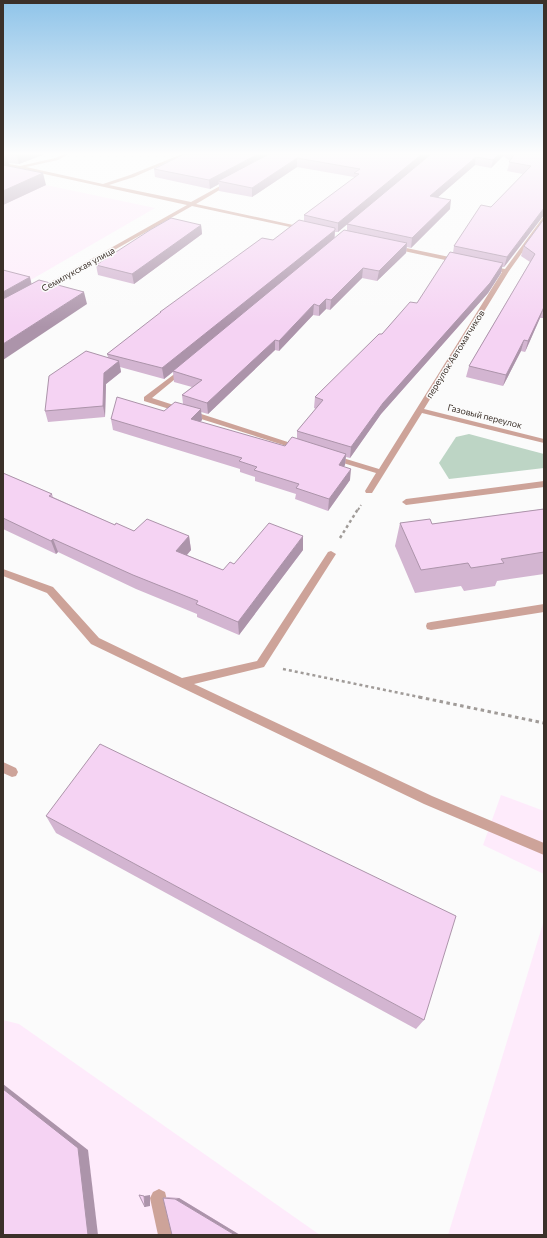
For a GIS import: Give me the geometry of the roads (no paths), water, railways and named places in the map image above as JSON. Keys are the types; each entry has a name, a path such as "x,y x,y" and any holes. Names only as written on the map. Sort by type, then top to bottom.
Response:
{"street":[{"name":"Семилукская улица","path":"36,292 118,247 177,212"},
{"path":"227,212 310,229"},
{"name":"переулок Автоматчиков","path":"369,492 506,271 544,218"},
{"path":"385,245 468,263"},
{"path":"483,266 506,271"},
{"path":"189,364 147,399 306,449"},
{"name":"Газовый переулок","path":"420,410 544,441"},
{"path":"328,456 381,472"},
{"path":"406,502 544,484"},
{"path":"181,683 260,664 331,554"},
{"path":"3,572 50,590 95,641 428,800 544,849"},
{"path":"431,626 544,608"},
{"path":"159,1198 167,1235"}]}
